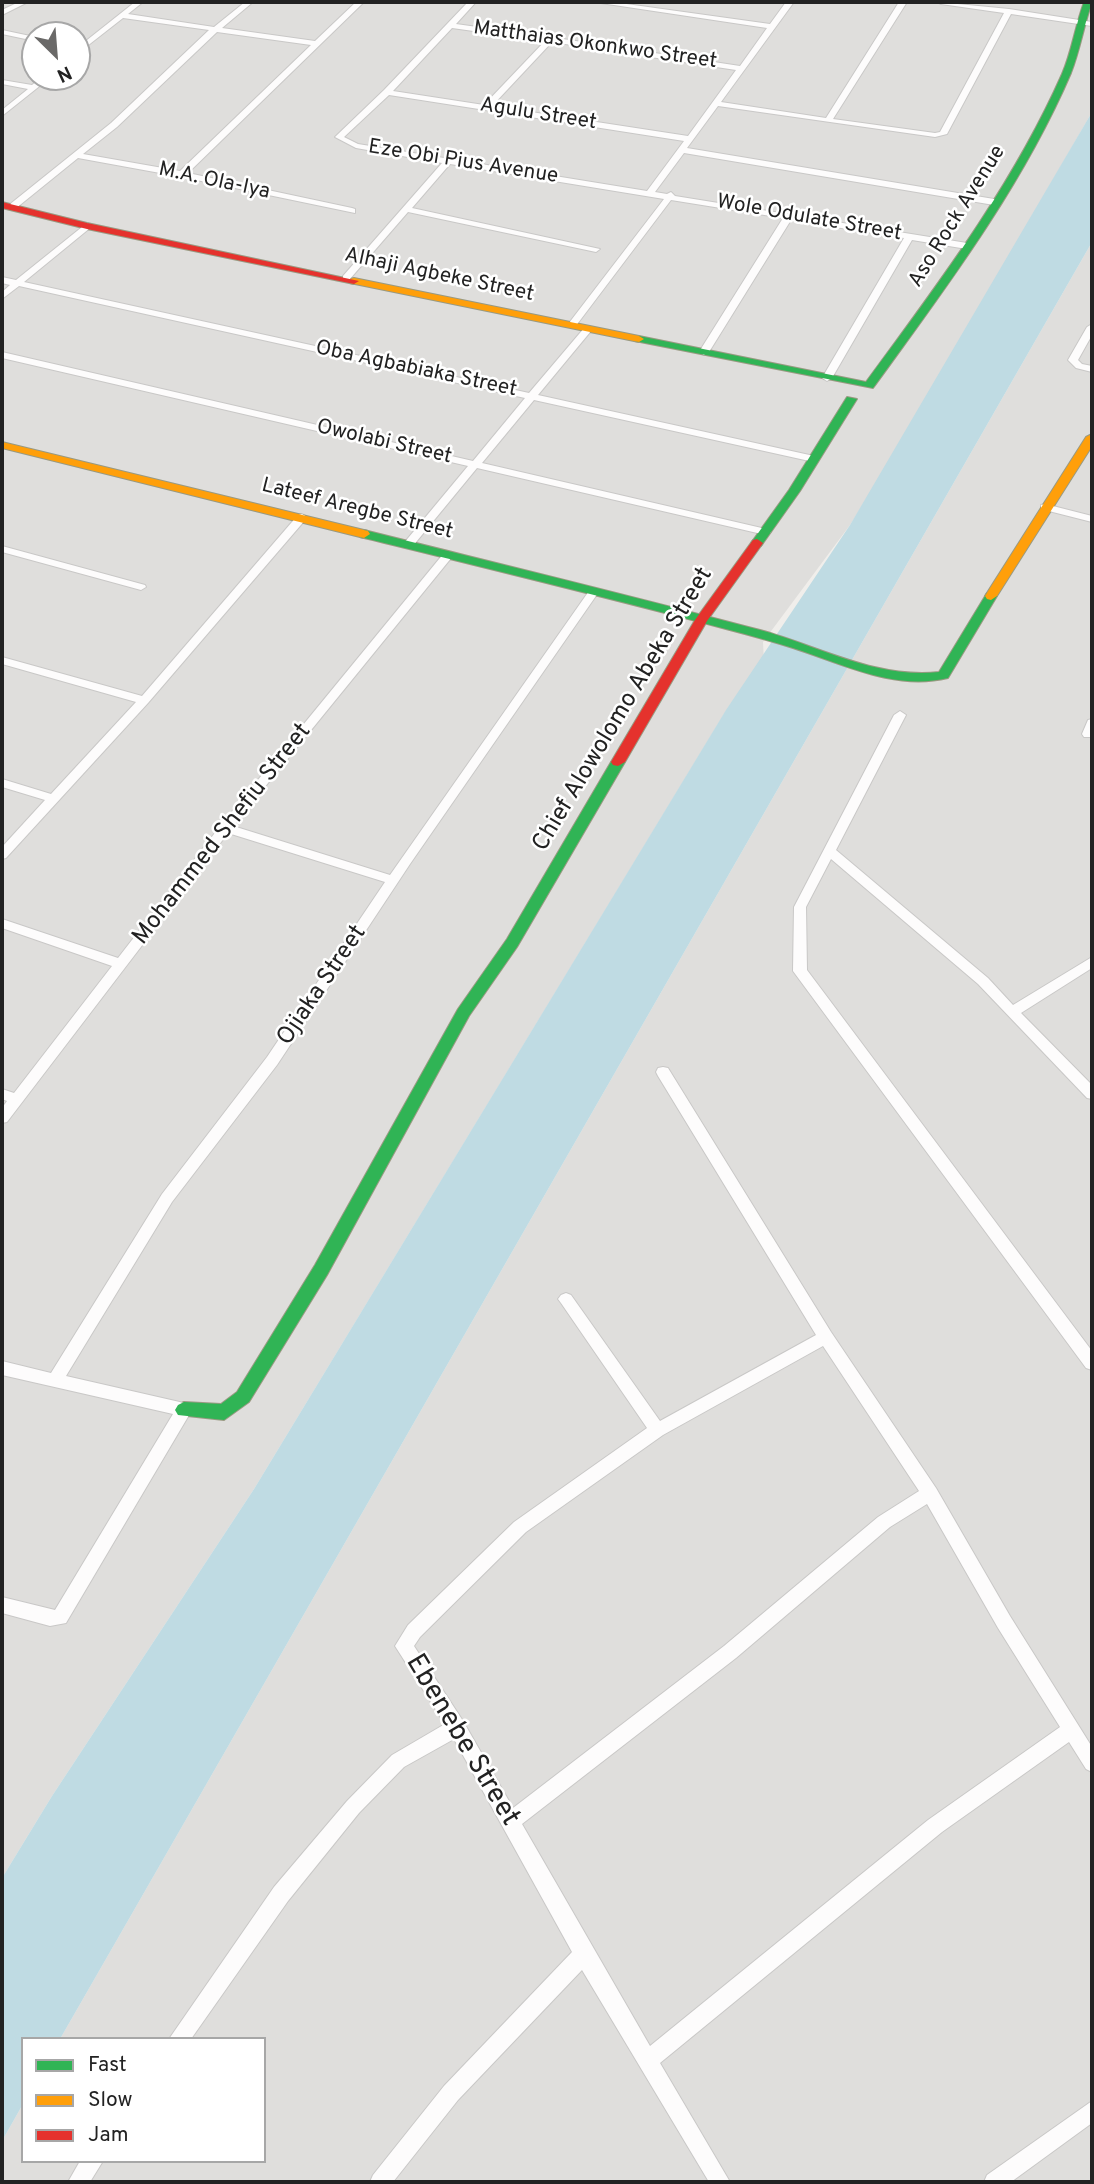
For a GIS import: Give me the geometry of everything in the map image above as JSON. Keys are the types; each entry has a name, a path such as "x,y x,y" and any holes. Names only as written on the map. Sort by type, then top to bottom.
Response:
{"street":[{"path":"2,13 24,2"},
{"path":"91,39 139,2"},
{"path":"7,206 124,116 214,30 248,2"},
{"path":"182,174 314,43 360,2"},
{"name":"Eze Obi Pius Avenue","path":"472,2 387,92 340,137 356,146 651,192"},
{"path":"598,2 772,26"},
{"path":"651,192 790,2"},
{"path":"828,121 902,2"},
{"path":"942,2 966,3 1086,23"},
{"name":"Aso Rock Avenue","path":"869,386 1014,175 1067,71 1086,23 1088,2"},
{"path":"715,103 828,121 943,134 1009,11"},
{"path":"123,16 314,43"},
{"name":"Matthaias Okonkwo Street","path":"450,25 552,38 740,68"},
{"path":"2,32 21,36"},
{"path":"486,107 552,38"},
{"path":"2,82 21,85"},
{"path":"2,114 31,91"},
{"name":"Agulu Street","path":"387,92 689,139"},
{"path":"683,150 994,202"},
{"name":"M.A. Ola-Iya","path":"76,155 182,174 352,211"},
{"path":"346,278 449,160"},
{"name":"Wole Odulate Street","path":"651,192 967,246"},
{"path":"408,545 534,396 671,195"},
{"name":"Alhaji Agbeke Street","path":"7,206 87,226 869,386"},
{"path":"405,209 596,249"},
{"path":"704,352 788,217"},
{"path":"2,296 87,226"},
{"path":"827,379 909,237"},
{"name":"Oba Agbabiaka Street","path":"2,280 814,459"},
{"path":"1092,327 1074,363 1092,369"},
{"name":"Owolabi Street","path":"2,355 766,531"},
{"name":"Chief Alowolomo Abeka Street","path":"184,1410 216,1416 237,1405 321,1270 463,1013 512,943 701,620 766,531 851,399"},
{"name":"Lateef Aregbe Street","path":"2,445 302,517 742,630 882,672 925,680 943,675 1045,507 1092,437"},
{"path":"1045,507 1092,519"},
{"path":"2,855 145,700 302,517"},
{"path":"2,549 141,587"},
{"name":"Mohammed Shefiu Street","path":"2,1118 9,1096 122,964 225,828 447,555"},
{"name":"Ojiaka Street","path":"55,1380 167,1198 272,1062 393,880 593,593"},
{"path":"2,660 145,700"},
{"path":"900,715 800,906 800,971 1092,1363"},
{"path":"2,783 52,798"},
{"path":"225,828 393,880"},
{"path":"829,851 983,981 1092,1094"},
{"path":"2,923 122,964"},
{"path":"1012,1012 1092,962"},
{"path":"663,1072 826,1337 930,1493 1004,1622 1092,1763"},
{"path":"566,1299 657,1430"},
{"name":"Ebenebe Street","path":"720,2182 584,1954 457,1727 404,1646 414,1631 520,1527 657,1430 826,1337"},
{"path":"2,1368 184,1410 60,1617 50,1618 2,1605"},
{"path":"511,1821 730,1653 884,1522 930,1493"},
{"path":"180,2037 281,1894 353,1807 398,1761 457,1727"},
{"path":"648,2060 935,1826 1072,1729"},
{"path":"380,2182 451,2093 584,1954"},
{"path":"994,2182 1092,2111"},
{"path":"78,2182 92,2163"}],"shaded area":[{"path":"2,2 1092,2 1092,112 902,443 850,525 763,642 765,683 726,711 254,1489 52,1796 2,1878"},
{"path":"1092,242 1092,2182 2,2182 2,2141 21,2108 21,2163 266,2163 266,2037 61,2037"}],"water":[{"path":"1092,112 1092,242 61,2037 21,2037 21,2108 2,2141 2,1878 52,1796 254,1489 726,710 850,525"}],"traffic: fast":[{"path":"639,339 869,386 950,273 1024,156 1066,74 1088,2"},
{"path":"757,543 794,491 851,399"},
{"path":"364,534 727,625 798,645 859,667 901,677 943,675 991,596"},
{"path":"184,1410 224,1412 243,1397 321,1270 463,1013 512,943 618,762"}],"traffic: slow":[{"path":"354,281 639,339"},
{"path":"991,596 1092,437"},
{"path":"2,445 364,534"}],"traffic: jam":[{"path":"2,205 87,226 354,281"},
{"path":"618,762 701,620 757,543"}]}
